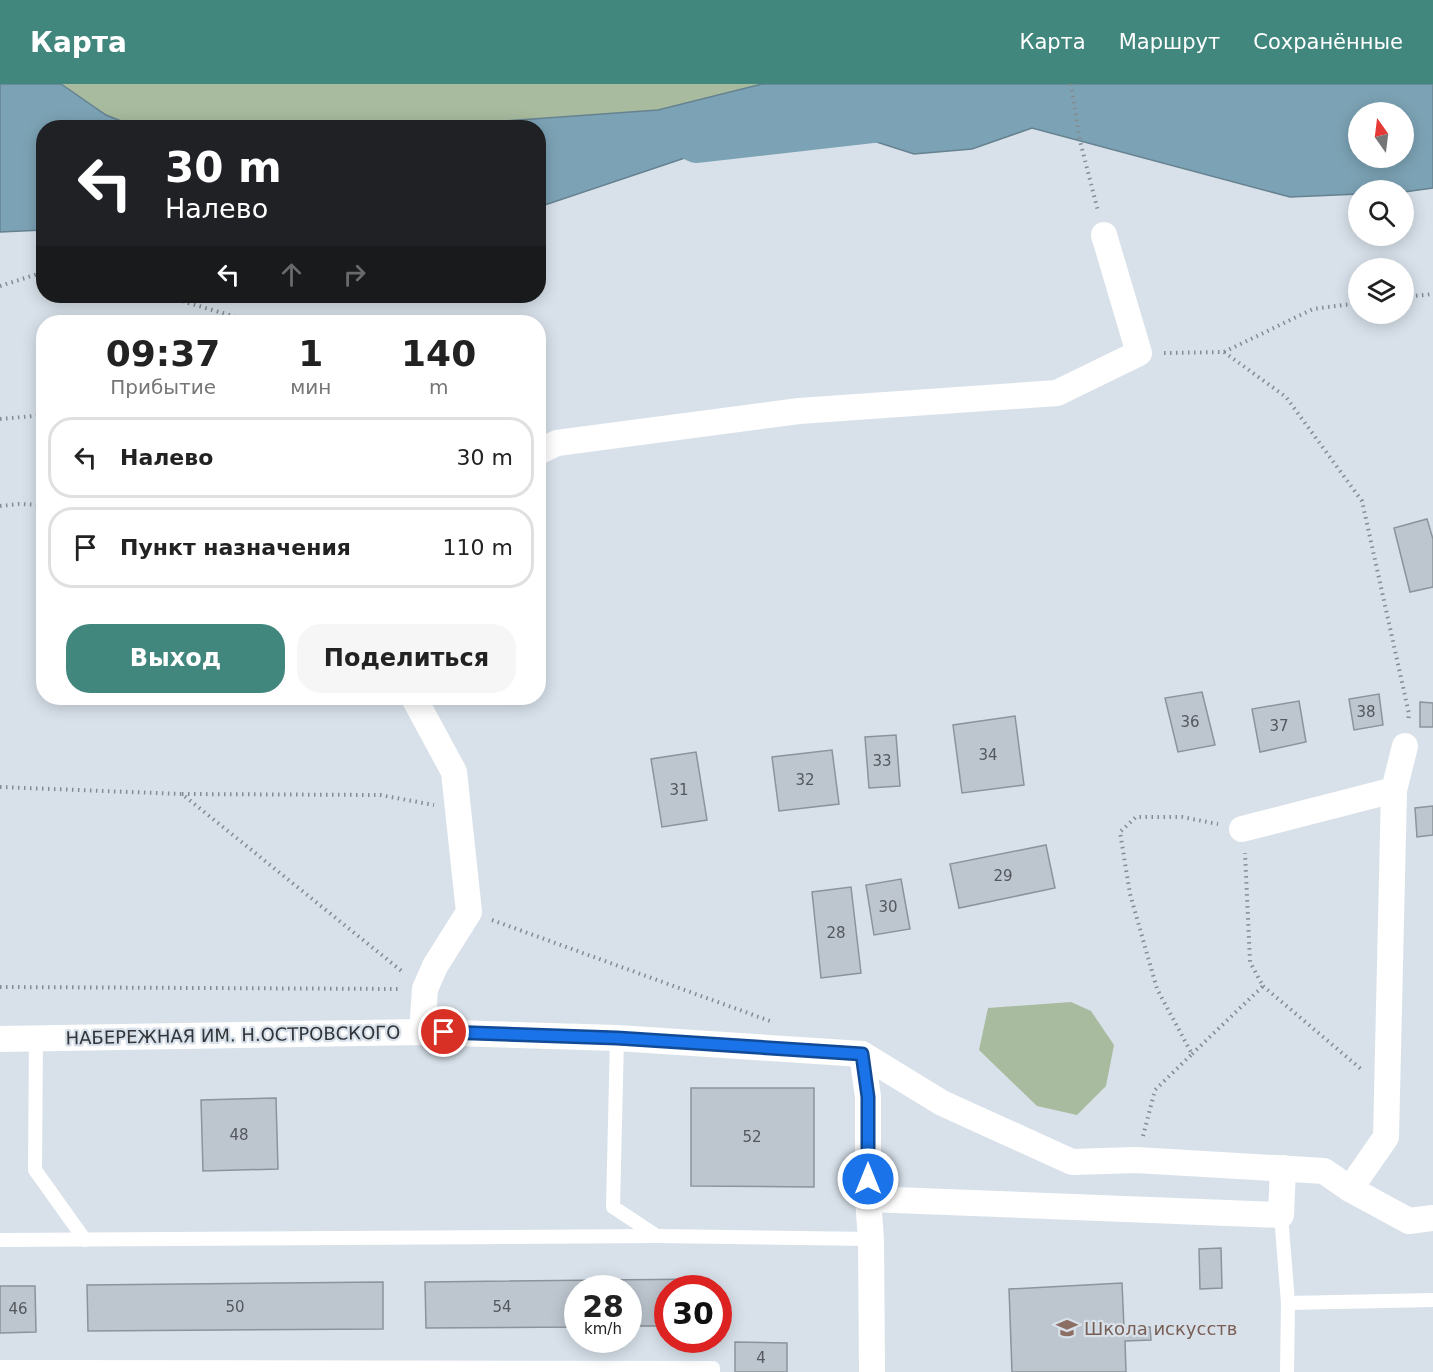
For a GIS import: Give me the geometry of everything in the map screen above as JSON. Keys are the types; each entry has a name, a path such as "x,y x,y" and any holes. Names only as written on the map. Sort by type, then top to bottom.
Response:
{"street":[{"path":"546,448 557,443 799,411 1057,393 1139,353 1104,235"},
{"path":"418,705 454,772 469,912 435,966 425,990 422,1032"},
{"path":"1350,1189 1386,1137 1394,790 1405,746"},
{"path":"1242,829 1394,790"},
{"name":"НАБЕРЕЖНАЯ ИМ. Н.ОСТРОВСКОГО","path":"0,1039 422,1032 617,1038 862,1054"},
{"path":"862,1054 942,1103 1072,1162 1136,1160 1324,1171 1350,1189 1409,1221 1433,1218"},
{"path":"862,1054 868,1097 872,1372"},
{"path":"868,1199 1281,1215 1283,1168"}],"lane":[{"path":"617,1038 613,1207 657,1236"},
{"path":"36,1039 35,1170 85,1240"},
{"path":"1281,1215 1288,1303 1287,1372"},
{"path":"0,1240 657,1236 871,1239"},
{"path":"1288,1303 1433,1300"},
{"path":"0,1367 521,1371 713,1368 713,1372"}],"path":[{"path":"1071,84 1080,141 1104,235"},
{"path":"0,286 36,275"},
{"path":"1414,296 1433,294"},
{"path":"189,303 229,315"},
{"path":"1139,353 1224,352 1313,309 1348,304"},
{"path":"1224,352 1286,397 1362,501 1409,714 1405,746"},
{"path":"0,420 36,416"},
{"path":"0,506 36,505"},
{"path":"0,787 182,794 380,795 458,810"},
{"path":"182,794 425,990"},
{"path":"1192,1054 1157,989 1130,894 1120,832 1136,817 1182,817 1242,829 1248,875 1250,962 1263,986 1368,1075"},
{"path":"469,912 772,1022"},
{"path":"1136,1160 1155,1090 1263,986"},
{"path":"0,987 425,990"}],"green space":[{"path":"61,84 762,84 658,110 527,120 118,120 106,115"},
{"path":"1071,1002 1091,1011 1114,1045 1106,1086 1077,1115 1037,1106 979,1050 988,1008"}],"water":[{"path":"0,84 61,84 106,115 118,120 36,120 36,230 0,232"},
{"path":"762,84 1433,84 1433,188 1414,191 1414,180 1348,180 1348,194 1290,197 1032,128 972,149 914,154 861,137 827,120 768,130 546,205 546,120 519,120 658,110"}],"building":[{"path":"1427,519 1433,539 1433,587 1410,592 1394,528"},
{"path":"1202,692 1215,745 1178,752 1165,698"},
{"path":"1379,694 1383,725 1354,730 1349,699"},
{"path":"1299,701 1306,742 1260,752 1252,709"},
{"path":"1420,702 1433,703 1433,727 1420,727"},
{"path":"1015,716 1024,785 962,793 953,725"},
{"path":"896,735 900,786 869,788 865,737"},
{"path":"832,750 839,804 779,811 772,757"},
{"path":"696,752 707,820 662,827 651,759"},
{"path":"1433,806 1433,835 1417,837 1415,808"},
{"path":"1046,845 1055,888 959,908 950,864"},
{"path":"901,879 910,929 874,935 866,885"},
{"path":"851,887 861,973 821,978 812,892"},
{"path":"691,1088 814,1088 814,1187 691,1186"},
{"path":"276,1098 278,1169 203,1171 201,1100"},
{"path":"1221,1248 1222,1288 1200,1289 1199,1249"},
{"path":"564,1280 564,1327 426,1328 425,1282"},
{"path":"642,1280 654,1280 654,1326 642,1326"},
{"path":"383,1282 383,1329 88,1331 87,1285"},
{"name":"Школа искусcтв","path":"1122,1283 1124,1328 1150,1327 1151,1340 1125,1341 1126,1372 1012,1372 1009,1289"},
{"path":"0,1286 35,1286 36,1332 0,1333"},
{"path":"735,1342 787,1343 787,1372 735,1372"}],"waterway":[{"path":"697,140 900,117"}],"place":[{"name":"Школа искусcтв","path":"1067,1328"}],"route":[{"path":"444,1032 617,1038 862,1054 868,1097 868,1179"}]}
